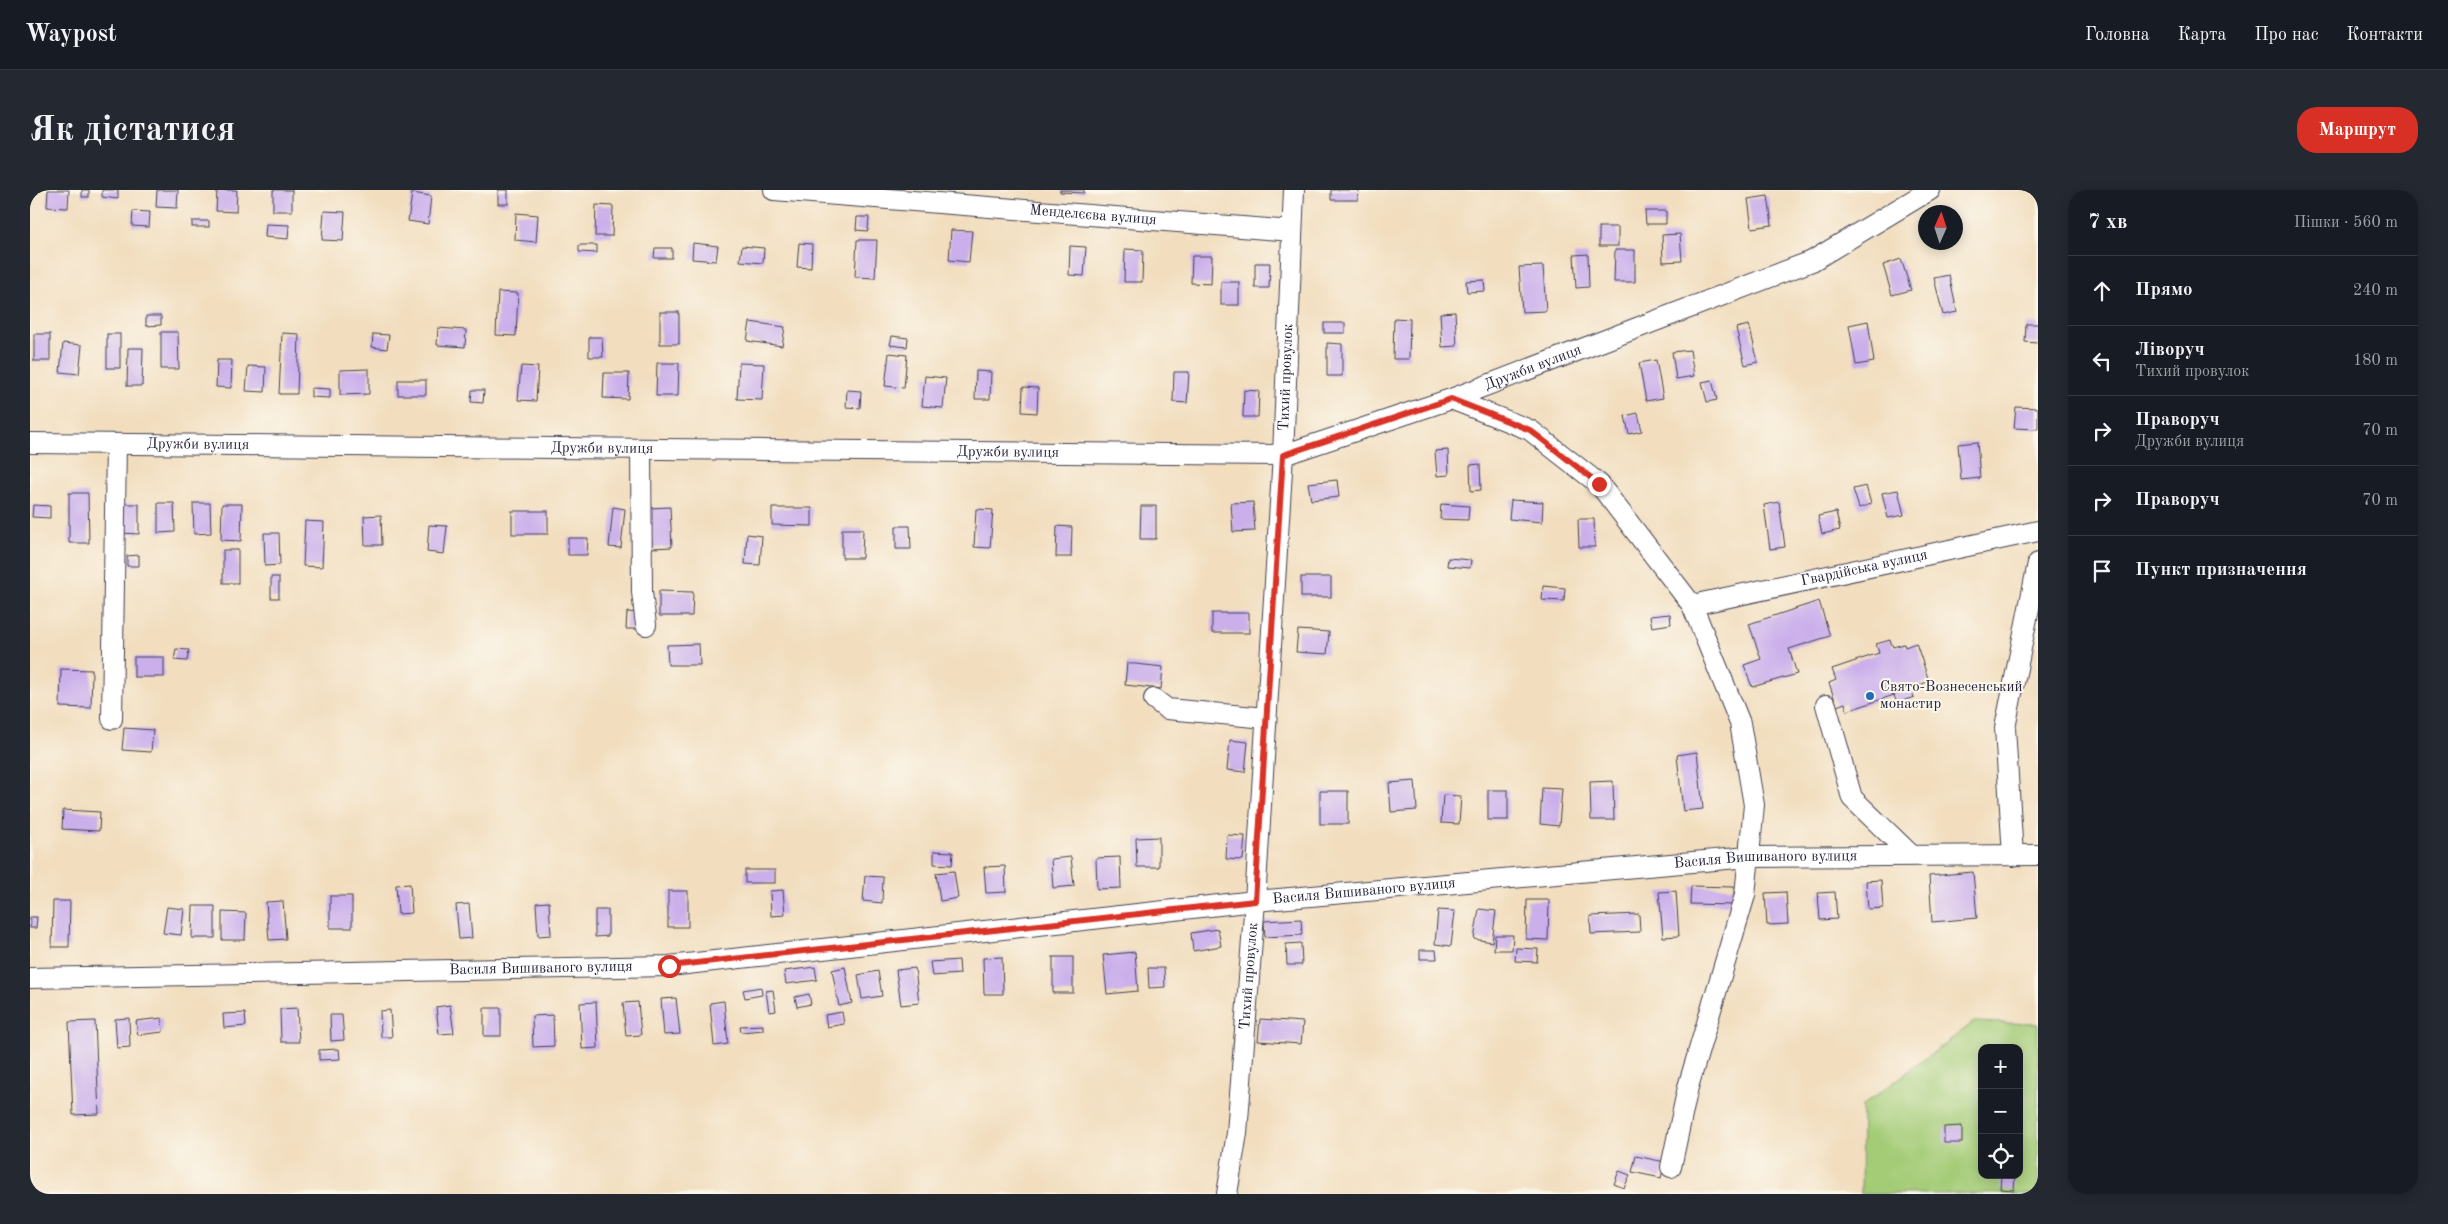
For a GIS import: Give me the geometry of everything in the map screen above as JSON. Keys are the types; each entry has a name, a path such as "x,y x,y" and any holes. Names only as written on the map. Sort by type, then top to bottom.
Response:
{"street":[{"name":"Менделєєва вулиця","path":"774,190 1292,231"},
{"name":"Тихий провулок","path":"1227,1194 1237,1133 1255,901 1283,455 1294,190"},
{"name":"Дружби вулиця","path":"30,443 1283,455 1451,399 1812,261 1930,190"},
{"path":"1451,399 1530,430 1599,484 1692,605 1740,723 1754,805 1745,895 1688,1087 1671,1167"},
{"path":"112,719 116,444"},
{"path":"641,449 642,592 646,625"},
{"name":"Гвардійська вулиця","path":"1692,605 2038,531"},
{"path":"2013,856 2005,728 2038,563"},
{"path":"1154,699 1167,709 1266,718"},
{"path":"1826,705 1852,798 1911,855"},
{"name":"Василя Вишиваного вулиця","path":"30,978 669,966 1255,901 1749,857 2038,855"}],"green space":[{"path":"1974,1022 2038,1024 2038,1194 1861,1194 1862,1106"}],"building":[{"path":"48,190 69,190 68,208 47,207"},
{"path":"82,190 89,190 89,197 82,197"},
{"path":"102,190 118,190 118,199 102,197"},
{"path":"157,190 178,190 177,208 156,207"},
{"path":"217,190 237,190 236,212 216,211"},
{"path":"273,190 292,190 292,211 273,211"},
{"path":"498,190 508,190 508,204 498,204"},
{"path":"1060,190 1084,190 1084,193 1060,192"},
{"path":"1331,190 1359,190 1358,200 1331,200"},
{"path":"412,193 431,196 428,224 408,221"},
{"path":"1768,196 1772,225 1752,228 1748,199"},
{"path":"596,205 613,206 612,236 595,236"},
{"path":"133,211 150,212 149,227 132,226"},
{"path":"324,211 345,212 343,241 322,240"},
{"path":"1645,211 1666,211 1666,224 1646,224"},
{"path":"516,213 538,215 536,242 515,240"},
{"path":"857,217 869,217 868,231 856,230"},
{"path":"192,221 209,221 209,227 192,227"},
{"path":"266,224 289,225 288,239 265,237"},
{"path":"1599,227 1618,227 1618,246 1599,246"},
{"path":"951,230 972,231 969,262 949,260"},
{"path":"1680,234 1682,261 1663,262 1662,235"},
{"path":"857,240 877,240 875,278 855,277"},
{"path":"693,243 718,246 716,261 692,259"},
{"path":"799,243 812,244 811,268 797,267"},
{"path":"579,245 597,245 597,253 579,252"},
{"path":"742,246 764,248 763,263 740,261"},
{"path":"1070,246 1086,247 1084,276 1069,275"},
{"path":"655,248 672,248 672,258 654,258"},
{"path":"1125,249 1143,250 1142,282 1124,282"},
{"path":"1615,250 1635,250 1635,282 1614,282"},
{"path":"1588,254 1589,287 1576,288 1574,255"},
{"path":"1192,256 1212,256 1211,284 1191,283"},
{"path":"1901,259 1911,290 1892,295 1883,265"},
{"path":"1255,263 1270,263 1269,288 1255,288"},
{"path":"1543,266 1546,311 1522,312 1519,267"},
{"path":"1949,275 1957,312 1943,315 1934,278"},
{"path":"1484,280 1485,291 1467,292 1466,281"},
{"path":"1221,282 1239,282 1239,305 1221,305"},
{"path":"498,292 518,293 516,336 496,335"},
{"path":"660,312 679,312 679,344 660,344"},
{"path":"1455,312 1457,346 1442,347 1440,313"},
{"path":"146,316 161,316 161,325 146,326"},
{"path":"1394,318 1410,319 1409,359 1393,359"},
{"path":"1868,321 1874,362 1856,365 1849,325"},
{"path":"750,322 785,327 782,346 747,341"},
{"path":"1324,323 1345,323 1345,333 1324,333"},
{"path":"2026,324 2038,324 2038,343 2025,342"},
{"path":"1749,325 1758,362 1745,365 1736,328"},
{"path":"438,328 466,330 465,347 437,345"},
{"path":"161,332 178,332 179,369 161,369"},
{"path":"282,333 299,334 297,394 279,394"},
{"path":"34,334 50,334 50,361 34,361"},
{"path":"107,334 120,334 120,368 107,368"},
{"path":"373,334 389,335 387,349 372,347"},
{"path":"892,336 908,338 907,347 890,345"},
{"path":"589,337 602,337 603,357 589,357"},
{"path":"63,343 82,345 79,374 60,372"},
{"path":"1327,343 1342,344 1342,376 1327,376"},
{"path":"128,348 143,348 142,386 127,386"},
{"path":"1690,350 1694,376 1676,379 1672,352"},
{"path":"889,353 907,355 904,388 885,386"},
{"path":"217,360 232,360 231,388 216,387"},
{"path":"1656,360 1663,398 1646,401 1639,363"},
{"path":"657,363 679,363 678,396 656,396"},
{"path":"739,363 764,364 762,400 737,399"},
{"path":"248,366 266,367 265,392 246,391"},
{"path":"521,366 538,367 536,401 518,400"},
{"path":"369,369 369,394 340,395 340,370"},
{"path":"976,371 991,372 990,399 975,399"},
{"path":"1174,372 1189,372 1187,403 1173,402"},
{"path":"604,373 629,373 628,399 603,398"},
{"path":"925,376 946,378 943,408 922,406"},
{"path":"398,380 426,380 426,395 398,395"},
{"path":"1712,380 1717,400 1707,402 1702,382"},
{"path":"1023,387 1038,388 1037,413 1022,412"},
{"path":"311,388 330,389 330,398 311,397"},
{"path":"472,390 484,390 483,403 471,402"},
{"path":"847,390 861,391 860,408 846,407"},
{"path":"1244,390 1259,391 1258,417 1243,417"},
{"path":"2016,407 2038,408 2038,429 2014,428"},
{"path":"1638,413 1642,431 1629,434 1625,416"},
{"path":"1977,442 1980,478 1961,480 1958,444"},
{"path":"1448,450 1449,475 1437,476 1435,451"},
{"path":"1480,464 1481,490 1471,491 1470,465"},
{"path":"1337,480 1339,497 1311,500 1308,483"},
{"path":"1866,486 1871,504 1859,508 1853,489"},
{"path":"1898,490 1904,515 1888,518 1882,493"},
{"path":"69,493 88,493 89,543 69,543"},
{"path":"1511,500 1543,502 1542,522 1509,519"},
{"path":"1253,502 1255,531 1233,532 1231,503"},
{"path":"1779,502 1785,547 1770,549 1764,505"},
{"path":"158,503 174,503 175,532 158,533"},
{"path":"193,503 210,503 211,533 194,534"},
{"path":"120,504 139,504 139,534 120,533"},
{"path":"222,504 242,504 241,541 221,540"},
{"path":"1441,504 1469,506 1468,520 1440,519"},
{"path":"33,505 50,506 50,518 32,517"},
{"path":"1141,506 1156,506 1156,539 1140,539"},
{"path":"613,507 625,509 621,548 609,547"},
{"path":"670,507 672,547 652,548 650,508"},
{"path":"772,508 812,508 812,526 772,525"},
{"path":"976,509 993,510 990,548 974,547"},
{"path":"512,511 548,511 548,534 512,534"},
{"path":"1836,512 1840,530 1822,534 1818,516"},
{"path":"381,515 382,545 365,545 364,516"},
{"path":"1578,519 1594,519 1595,547 1579,547"},
{"path":"305,521 324,522 322,567 303,566"},
{"path":"429,525 447,526 444,554 427,552"},
{"path":"896,526 910,526 911,549 896,549"},
{"path":"1057,526 1072,527 1071,557 1056,557"},
{"path":"842,529 863,529 862,558 842,558"},
{"path":"264,533 279,533 280,565 265,566"},
{"path":"747,534 762,536 760,565 745,564"},
{"path":"568,538 588,538 587,555 568,555"},
{"path":"223,550 238,550 238,583 223,583"},
{"path":"139,555 139,566 127,566 127,556"},
{"path":"1448,558 1471,560 1470,568 1447,566"},
{"path":"271,577 279,577 279,598 271,598"},
{"path":"1301,577 1331,577 1331,597 1301,597"},
{"path":"1543,586 1565,588 1564,601 1542,600"},
{"path":"659,591 693,592 692,616 659,616"},
{"path":"1819,601 1830,636 1789,649 1797,674 1752,687 1744,665 1761,659 1749,624"},
{"path":"627,612 640,613 640,629 626,629"},
{"path":"1212,613 1249,613 1249,633 1212,633"},
{"path":"1670,614 1671,624 1652,627 1650,616"},
{"path":"1298,630 1329,632 1327,654 1296,652"},
{"path":"1890,640 1893,647 1904,644 1905,647 1916,643 1929,681 1911,689 1914,697 1897,703 1894,695 1847,711 1845,703 1837,706 1829,683 1836,680 1832,669 1879,653 1876,644"},
{"path":"699,644 700,665 668,665 667,645"},
{"path":"176,649 189,650 187,661 174,660"},
{"path":"134,657 164,657 164,677 134,677"},
{"path":"1127,663 1163,667 1161,689 1125,685"},
{"path":"61,669 92,670 91,708 60,707"},
{"path":"124,728 153,730 151,752 122,750"},
{"path":"1230,740 1248,742 1245,772 1227,770"},
{"path":"1697,752 1703,809 1683,811 1677,755"},
{"path":"1415,781 1417,810 1391,812 1389,783"},
{"path":"1613,781 1614,820 1591,820 1590,782"},
{"path":"1542,788 1562,789 1559,826 1540,824"},
{"path":"1488,790 1508,790 1508,820 1488,820"},
{"path":"1320,791 1348,791 1348,824 1320,824"},
{"path":"1443,795 1461,796 1459,824 1441,823"},
{"path":"63,810 100,812 99,831 62,829"},
{"path":"1227,835 1245,836 1243,860 1226,859"},
{"path":"1159,837 1159,867 1137,867 1136,838"},
{"path":"934,851 953,852 952,865 934,864"},
{"path":"1071,857 1074,886 1053,888 1051,859"},
{"path":"1120,857 1121,888 1097,889 1096,858"},
{"path":"1005,866 1006,892 986,893 984,867"},
{"path":"745,870 775,870 775,883 745,883"},
{"path":"954,871 958,898 940,901 936,873"},
{"path":"1973,872 1977,918 1932,922 1929,876"},
{"path":"865,876 883,877 882,903 863,901"},
{"path":"1881,880 1883,908 1868,909 1866,881"},
{"path":"410,884 412,913 398,914 396,885"},
{"path":"1691,886 1734,887 1734,905 1690,904"},
{"path":"783,890 785,915 771,916 770,891"},
{"path":"668,891 688,891 688,927 668,927"},
{"path":"1676,891 1679,936 1663,937 1659,892"},
{"path":"1786,892 1788,924 1767,925 1765,893"},
{"path":"1835,892 1837,919 1820,920 1818,893"},
{"path":"330,896 352,896 352,928 330,928"},
{"path":"1527,900 1549,900 1548,940 1526,939"},
{"path":"53,901 70,901 69,947 52,947"},
{"path":"283,901 286,939 269,940 266,902"},
{"path":"549,902 551,935 538,936 536,903"},
{"path":"469,904 472,938 459,939 456,905"},
{"path":"193,906 215,906 215,938 192,938"},
{"path":"167,907 184,909 181,935 163,933"},
{"path":"1479,909 1496,911 1492,942 1474,939"},
{"path":"595,910 608,910 608,936 595,937"},
{"path":"1438,910 1455,911 1451,946 1435,944"},
{"path":"222,912 246,913 245,940 222,940"},
{"path":"1639,914 1640,932 1591,934 1590,916"},
{"path":"30,917 37,917 36,928 30,928"},
{"path":"1301,919 1302,935 1265,937 1264,921"},
{"path":"1218,929 1221,946 1193,951 1191,933"},
{"path":"1495,935 1513,935 1512,950 1494,950"},
{"path":"1301,943 1302,965 1287,965 1286,944"},
{"path":"1516,948 1538,949 1537,962 1515,961"},
{"path":"1420,950 1436,950 1437,959 1420,959"},
{"path":"1135,952 1138,991 1107,994 1103,955"},
{"path":"1002,957 1003,994 984,994 983,958"},
{"path":"1053,957 1073,957 1073,993 1053,993"},
{"path":"959,960 960,974 932,976 930,962"},
{"path":"815,967 817,980 786,984 784,971"},
{"path":"845,967 852,1003 839,1006 832,970"},
{"path":"915,968 919,1003 901,1005 896,970"},
{"path":"1148,968 1164,968 1165,987 1149,988"},
{"path":"878,971 882,996 862,999 858,975"},
{"path":"761,987 762,995 745,998 743,990"},
{"path":"773,990 776,1011 769,1012 766,991"},
{"path":"809,994 811,1004 797,1007 795,997"},
{"path":"676,998 680,1034 664,1035 661,999"},
{"path":"724,1001 728,1044 714,1046 710,1003"},
{"path":"596,1002 598,1048 582,1049 580,1003"},
{"path":"638,1002 641,1035 626,1036 623,1003"},
{"path":"450,1005 454,1033 439,1034 436,1007"},
{"path":"297,1008 299,1042 281,1042 280,1009"},
{"path":"484,1008 501,1008 501,1036 484,1036"},
{"path":"390,1010 392,1037 381,1037 380,1011"},
{"path":"842,1012 844,1024 827,1027 825,1015"},
{"path":"245,1013 246,1026 224,1028 223,1014"},
{"path":"330,1015 342,1015 344,1040 331,1041"},
{"path":"553,1015 554,1046 533,1047 532,1016"},
{"path":"129,1018 130,1047 117,1048 115,1019"},
{"path":"162,1018 163,1032 138,1035 136,1021"},
{"path":"1260,1019 1303,1022 1301,1044 1258,1041"},
{"path":"95,1021 99,1114 73,1115 69,1022"},
{"path":"763,1025 763,1030 741,1032 740,1026"},
{"path":"339,1049 340,1059 319,1060 319,1050"},
{"path":"1962,1126 1962,1143 1944,1143 1944,1127"},
{"path":"1636,1156 1665,1162 1661,1178 1632,1172"},
{"path":"1619,1171 1630,1175 1624,1188 1614,1184"},
{"path":"2001,1179 2015,1179 2014,1190 2000,1189"}],"place":[{"name":"Cвято-Вознесенський монастир","path":"1870,696"}],"route":[{"path":"669,966 1255,901 1283,455 1451,399 1530,430 1599,484"}]}
